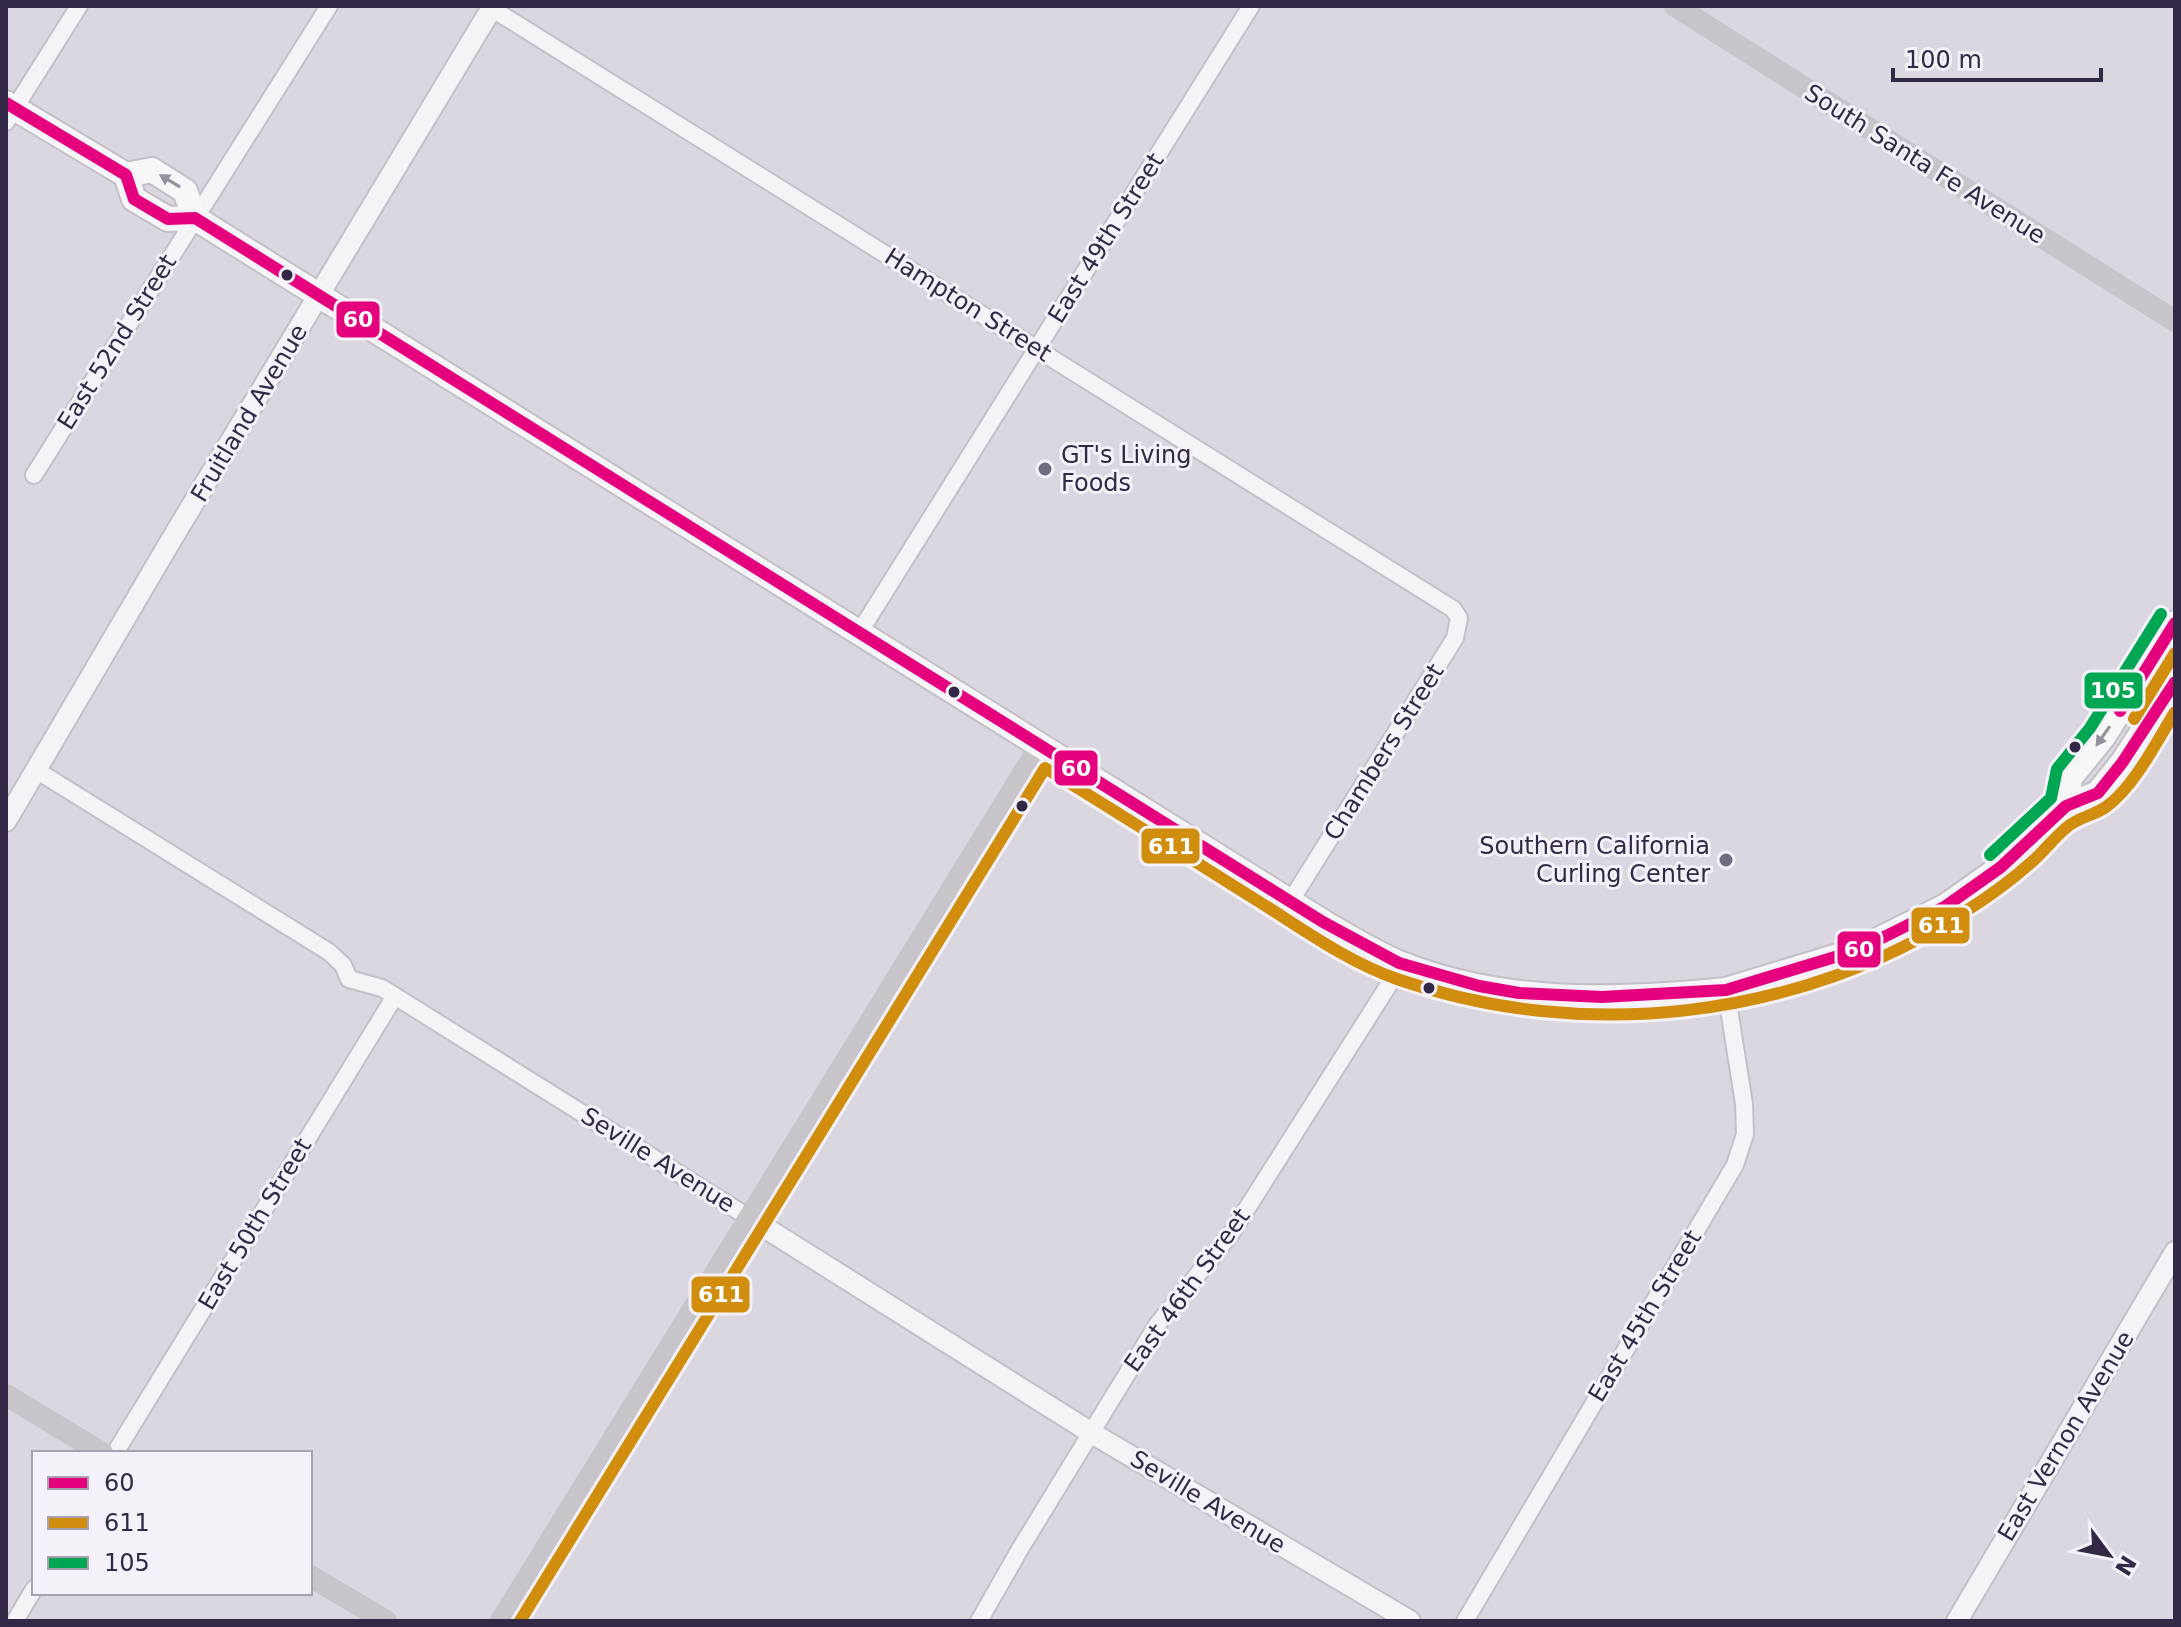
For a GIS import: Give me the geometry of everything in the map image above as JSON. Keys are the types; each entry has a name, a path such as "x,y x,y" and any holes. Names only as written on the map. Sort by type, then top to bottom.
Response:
{"main road":[{"name":"South Santa Fe Avenue","path":"1675,6 2175,321"},
{"path":"9,111 126,175 152,170 185,191 195,218"},
{"path":"126,175 134,199 168,219 195,218 1290,902 1402,964 1469,983 1553,998 1623,999 1726,990 1844,955 1904,929 1946,906 2001,867 2066,806 2098,793 2122,763 2175,682"},
{"path":"2066,806 2070,778 2123,708 2175,623"},
{"path":"501,1621 1040,746"},
{"path":"6,1395 99,1451"},
{"path":"312,1577 386,1621"}],"street":[{"path":"9,111 79,6"},
{"name":"East 52nd Street","path":"34,475 329,6"},
{"name":"East 49th Street","path":"859,633 1251,6"},
{"name":"Hampton Street","path":"492,7 1444,602"},
{"name":"Fruitland Avenue","path":"6,821 163,553 492,7"},
{"name":"Chambers Street","path":"1290,902 1455,638 1459,618 1444,602"},
{"name":"Seville Avenue","path":"36,770 329,952 343,965 349,979 382,988 1090,1432 1410,1621"},
{"name":"East 46th Street","path":"979,1621 1157,1325 1232,1232 1402,964"},
{"name":"East 45th Street","path":"1465,1621 1735,1165 1745,1134 1744,1104 1726,990"},
{"name":"East 50th Street","path":"116,1451 395,996"},
{"name":"East Vernon Avenue","path":"1957,1621 2175,1252"},
{"path":"15,1621 32,1592"}],"shaded area":[{"path":"6,6 2175,6 2175,1621 6,1621"}],"transit line":[{"name":"60","path":"6,103 126,175 134,199 168,219 195,218 1323,922 1399,963 1479,986 1519,993 1602,997 1726,990 1858,950 1946,906 2001,867 2066,806 2098,793 2122,763 2175,682"},
{"name":"105","path":"1990,855 2051,798 2057,769 2090,728 2161,614"},
{"name":"60","path":"2120,711 2175,623"},
{"name":"611","path":"2134,719 2175,653"},
{"name":"611","path":"520,1621 1045,768 1327,945 1379,972 1468,999 1541,1011 1615,1015 1689,1010 1762,997 1834,976 1902,948 1984,899 2010,881 2071,824 2106,807 2126,788 2175,712"}],"place":[{"name":"GT's Living Foods","path":"1045,469"},
{"name":"Southern California Curling Center","path":"1726,860"}]}
